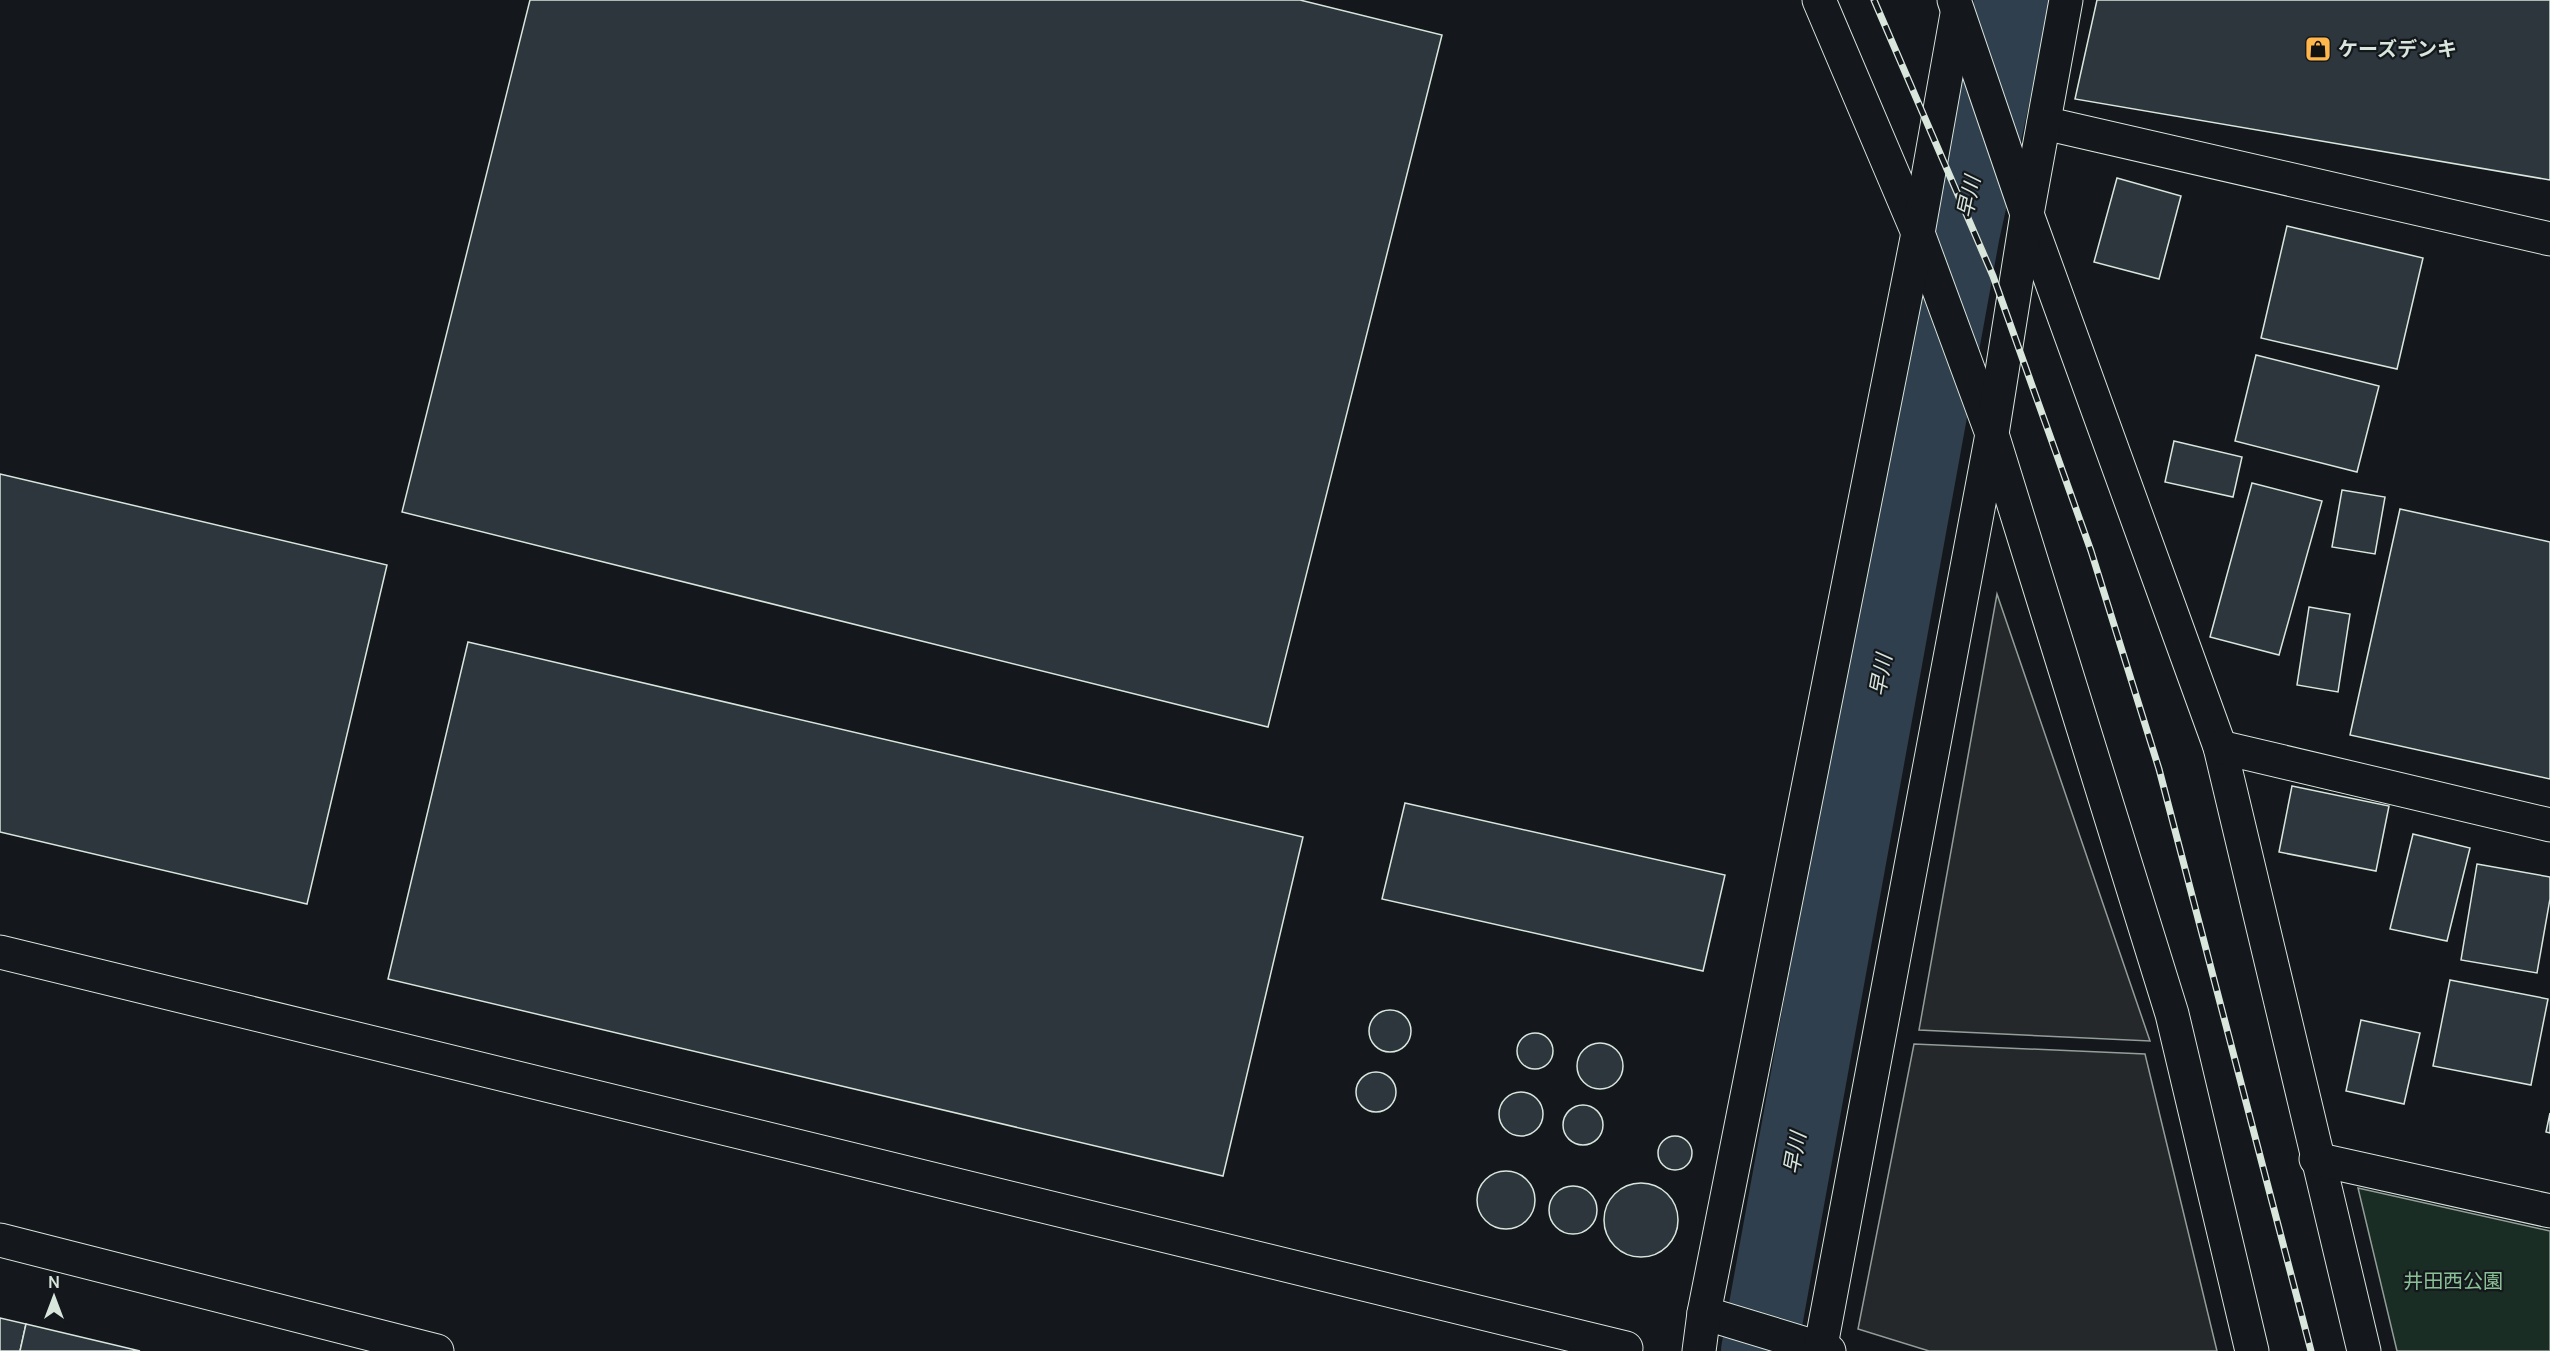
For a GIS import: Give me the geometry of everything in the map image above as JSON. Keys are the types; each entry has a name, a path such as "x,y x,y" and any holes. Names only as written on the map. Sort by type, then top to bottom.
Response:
{"street":[{"path":"1819,0 1918,233 1992,434 2172,1014 2252,1351"},
{"path":"1704,1313 1823,1350 1992,434 2027,214 2066,0"},
{"path":"1699,1351 1704,1313 1918,233 1957,3"},
{"path":"1957,3 2027,214 2220,747 2316,1159 2364,1351"},
{"path":"2044,123 2550,239"},
{"path":"2220,747 2550,825"},
{"path":"0,952 1626,1348"},
{"path":"2316,1159 2550,1211"},
{"path":"0,1240 437,1351"}],"green space":[{"name":"井田西公園","path":"2358,1188 2550,1231 2550,1351 2397,1351"}],"shaded area":[{"path":"1997,594 2150,1041 1919,1030"},
{"path":"1914,1044 2145,1054 2217,1351 1929,1351 1858,1329"}],"building":[{"path":"530,0 1300,0 1442,35 1268,727 402,512"},
{"name":"ケーズデンキ","path":"2097,0 2550,0 2550,180 2075,99"},
{"path":"2117,178 2181,196 2159,279 2094,262"},
{"path":"2287,226 2423,258 2397,369 2261,338"},
{"path":"2256,355 2379,386 2357,472 2235,441"},
{"path":"2174,441 2242,457 2233,497 2165,482"},
{"path":"0,474 387,565 307,904 0,832"},
{"path":"2252,483 2322,501 2279,655 2210,637"},
{"path":"2342,490 2385,497 2375,554 2332,547"},
{"path":"2400,509 2550,542 2550,779 2350,735"},
{"path":"2309,607 2350,614 2338,692 2297,685"},
{"path":"468,642 1303,837 1223,1176 388,979"},
{"path":"2292,786 2389,806 2376,871 2279,852"},
{"path":"1405,803 1725,875 1703,971 1382,899"},
{"path":"2413,834 2470,848 2447,941 2390,929"},
{"path":"2477,864 2550,877 2550,899 2537,973 2461,960"},
{"path":"2450,980 2548,999 2531,1085 2433,1066"},
{"path":"1390,1010 1405,1016 1411,1031 1405,1046 1390,1052 1375,1046 1369,1031 1375,1016"},
{"path":"2361,1020 2420,1033 2404,1104 2346,1091"},
{"path":"1535,1033 1548,1038 1553,1051 1548,1064 1535,1069 1522,1064 1517,1051 1522,1038"},
{"path":"1600,1043 1616,1050 1623,1066 1616,1082 1600,1089 1584,1082 1577,1066 1584,1050"},
{"path":"1376,1072 1390,1078 1396,1092 1390,1106 1376,1112 1362,1106 1356,1092 1362,1078"},
{"path":"1521,1092 1530,1093 1537,1098 1542,1105 1542,1123 1537,1130 1530,1135 1521,1136 1512,1135 1505,1130 1500,1123 1499,1114 1500,1105 1505,1098 1512,1093"},
{"path":"1583,1105 1597,1111 1603,1125 1597,1139 1583,1145 1569,1139 1563,1125 1569,1111"},
{"path":"2550,1113 2550,1133 2546,1132"},
{"path":"1675,1136 1687,1141 1692,1153 1687,1165 1675,1170 1663,1165 1658,1153 1663,1141"},
{"path":"1500,1171 1512,1171 1527,1179 1535,1194 1535,1206 1527,1221 1512,1229 1500,1229 1485,1221 1477,1206 1477,1194 1485,1179"},
{"path":"1641,1183 1655,1186 1667,1194 1675,1206 1678,1220 1675,1234 1667,1246 1655,1254 1641,1257 1627,1254 1615,1246 1607,1234 1604,1220 1607,1206 1615,1194 1627,1186"},
{"path":"1568,1186 1578,1186 1590,1193 1597,1205 1597,1215 1590,1227 1578,1234 1568,1234 1553,1223 1549,1215 1549,1205 1560,1190"},
{"path":"0,1318 26,1324 20,1351 0,1351"},
{"path":"26,1324 140,1351 20,1351"}],"waterway":[{"name":"早川","path":"1759,1351 1962,232 2013,0"}],"railway":[{"path":"1874,0 1993,276 2091,551 2159,769 2311,1351"}],"place":[{"name":"ケーズデンキ","path":"2318,49"}]}
